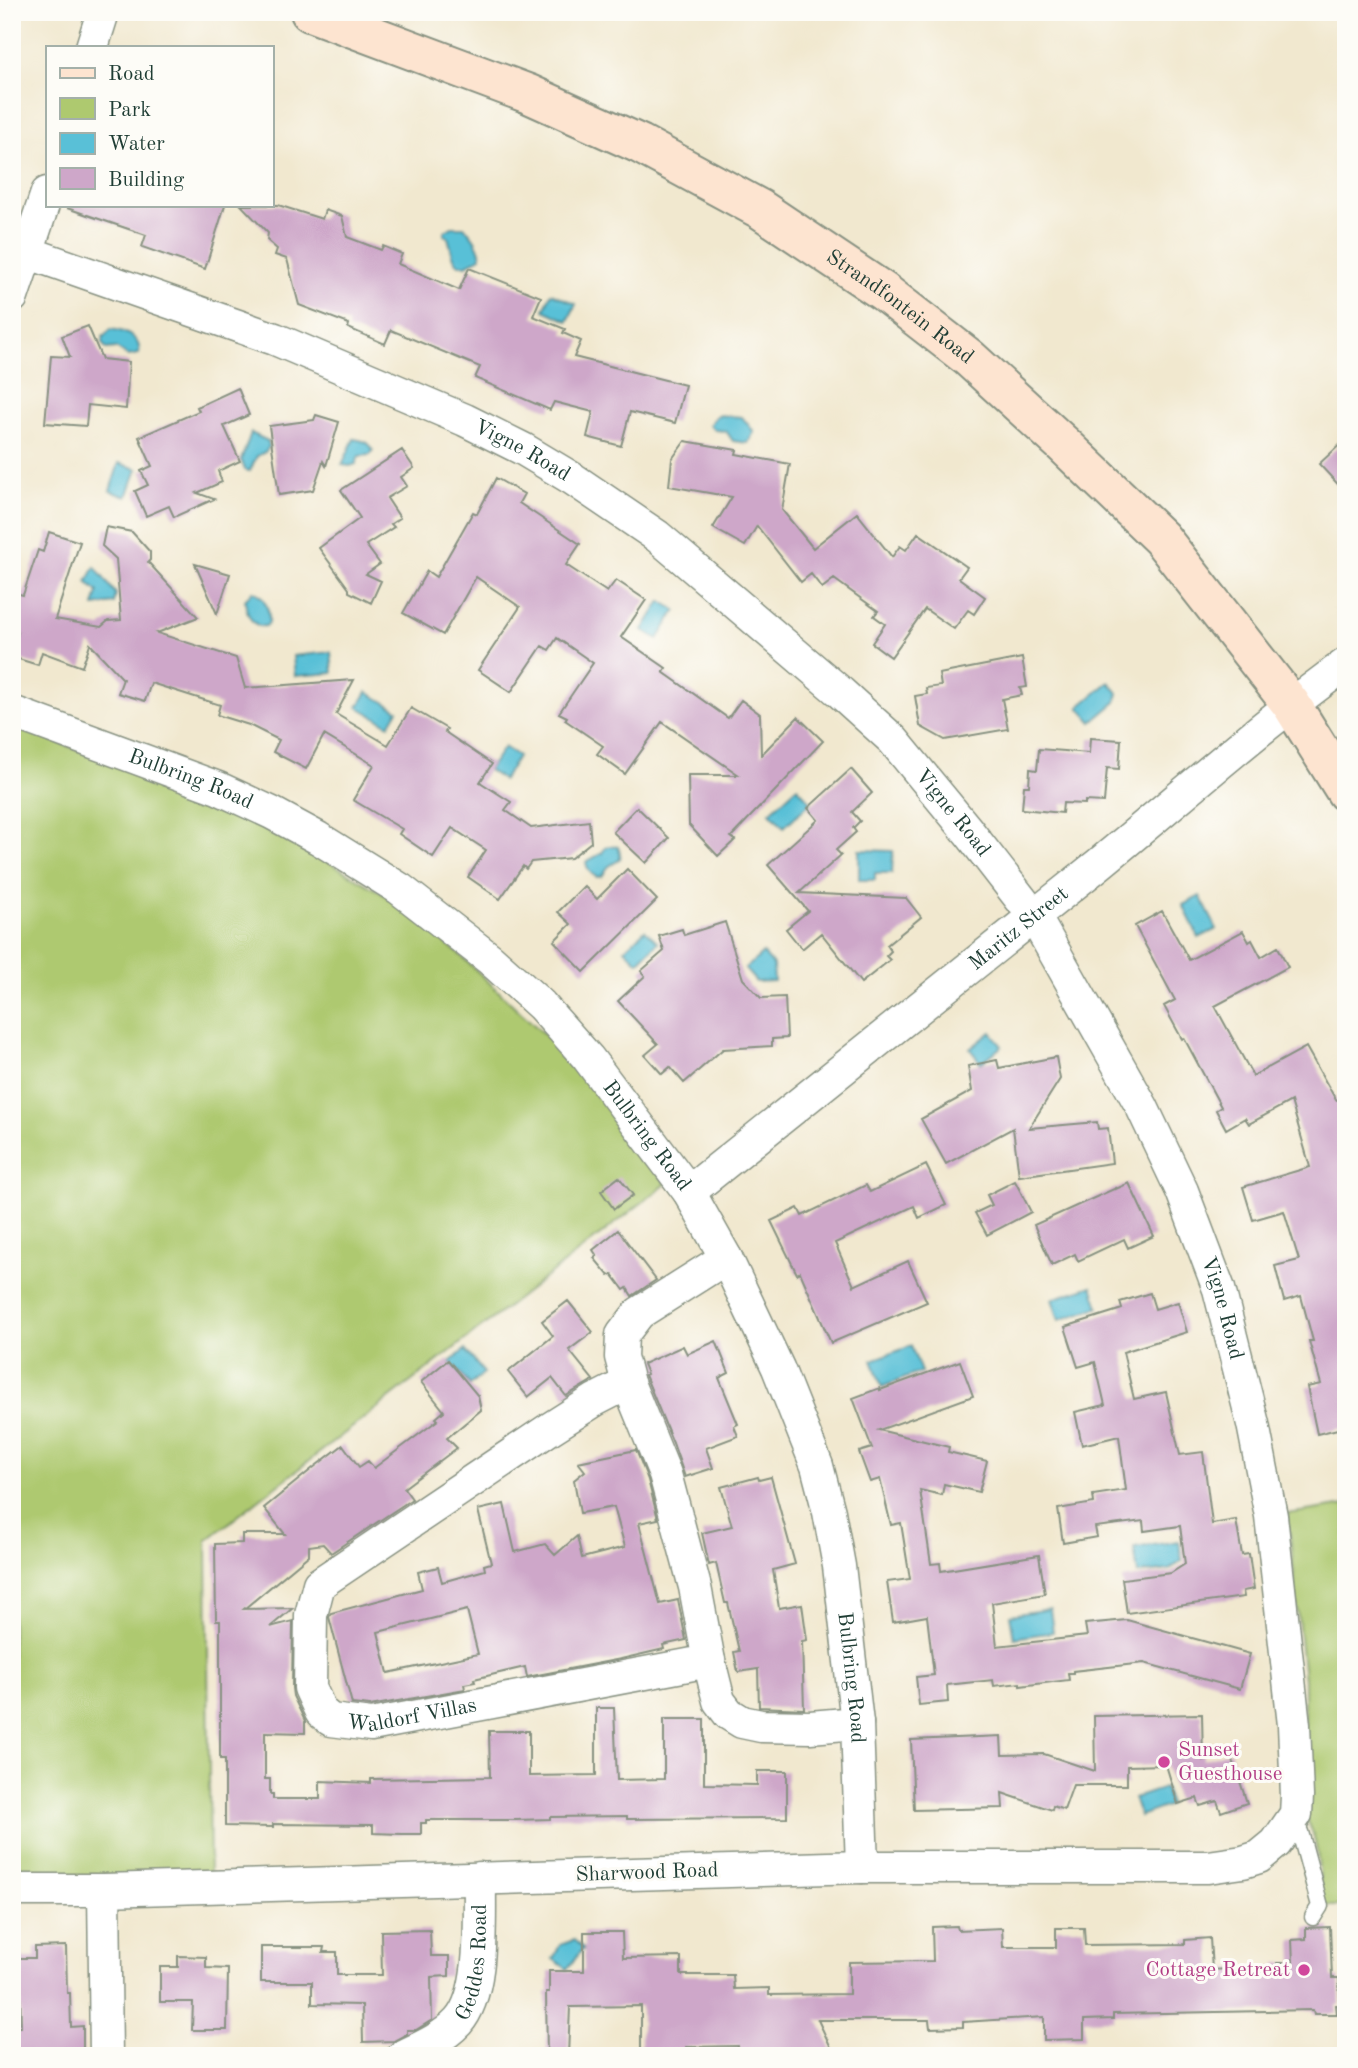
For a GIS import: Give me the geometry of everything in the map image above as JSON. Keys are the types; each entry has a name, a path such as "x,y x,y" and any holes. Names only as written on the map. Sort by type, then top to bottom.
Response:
{"main road":[{"name":"Strandfontein Road","path":"310,12 529,94 640,144 760,209 884,292 969,358 1161,538 1291,704 1346,792"}],"street":[{"path":"92,46 104,13"},
{"path":"12,297 20,250 46,194"},
{"name":"Vigne Road","path":"20,250 275,339 465,420 523,449 573,479 657,536 840,692 893,740 968,831 1034,916 1142,1107 1182,1191 1219,1289 1253,1424 1270,1516 1294,1726 1297,1796 1296,1814 1283,1834"},
{"name":"Maritz Street","path":"689,1192 1188,792 1291,704 1346,664"},
{"name":"Bulbring Road","path":"12,712 218,788 318,838 400,889 490,959 541,1005 588,1058 689,1192 726,1258 778,1368 817,1466 829,1512 839,1566 857,1723 862,1867"},
{"path":"726,1258 639,1312 630,1322 622,1335 621,1357 628,1383 665,1474 695,1587 719,1701 729,1714 742,1722 761,1726 810,1727 857,1723"},
{"name":"Waldorf Villas","path":"628,1383 551,1428 319,1584 311,1615 310,1688 321,1712 331,1720 371,1725 709,1661"},
{"name":"Sharwood Road","path":"12,1891 862,1867 1208,1867 1259,1857 1283,1834"},
{"name":"Geddes Road","path":"403,2056 434,2041 459,2021 470,2003 477,1978 480,1878"},
{"path":"104,1890 106,2056"}],"lane":[{"path":"1283,1834 1300,1832 1320,1906 1313,1917"}],"green space":[{"path":"12,724 233,811 300,845 385,895 459,954 585,1073 666,1184 207,1540 210,1882 12,1885"},
{"path":"1346,1505 1346,2025 1344,1906 1320,1906 1316,1846 1304,1816 1304,1680 1287,1514"}],"water":[{"path":"452,227 464,227 467,230 477,244 481,257 466,265 458,264 448,237 444,235 444,232"},
{"path":"551,293 576,304 568,321 544,310"},
{"path":"111,329 127,334 135,340 139,354 128,356 116,348 106,349 103,337"},
{"path":"717,415 742,417 754,432 748,443 733,441 726,431 715,430 709,425"},
{"path":"251,433 268,441 269,447 257,456 250,471 245,470 241,460"},
{"path":"354,439 368,443 373,451 370,455 359,456 356,464 342,465"},
{"path":"119,463 137,469 127,497 110,491"},
{"path":"95,567 116,594 114,603 94,606 98,592 87,582"},
{"path":"253,591 263,599 267,608 269,622 266,626 257,625 248,614 245,600"},
{"path":"661,601 676,610 658,639 643,630"},
{"path":"331,652 333,673 295,676 293,656"},
{"path":"1109,682 1118,693 1116,702 1092,722 1079,707"},
{"path":"367,692 398,710 389,725 358,707"},
{"path":"504,747 518,756 503,780 488,770"},
{"path":"797,787 811,802 784,827 770,812"},
{"path":"610,846 618,847 620,858 608,867 602,876 592,875 586,862"},
{"path":"859,850 893,851 892,873 875,873 875,880 859,880"},
{"path":"1200,896 1217,929 1199,938 1183,905"},
{"path":"645,930 658,942 638,962 625,949"},
{"path":"763,953 773,965 774,981 756,982 745,969"},
{"path":"991,1032 1002,1046 981,1063 970,1049"},
{"path":"1092,1286 1099,1307 1059,1320 1052,1299"},
{"path":"911,1346 921,1372 882,1387 872,1360"},
{"path":"465,1350 484,1373 470,1385 450,1362"},
{"path":"1179,1541 1182,1561 1169,1570 1138,1574 1134,1548"},
{"path":"1050,1609 1053,1632 1014,1638 1010,1615"},
{"path":"1164,1788 1170,1805 1140,1816 1134,1798"},
{"path":"574,1940 583,1949 567,1969 553,1959 560,1945"}],"building":[{"path":"278,205 322,219 325,210 342,216 347,237 381,250 383,246 402,254 398,264 459,290 469,268 541,297 533,316 565,329 563,333 581,341 574,357 685,385 675,423 630,412 621,446 587,437 593,412 554,402 550,410 475,378 480,367 391,330 385,344 348,328 349,324 299,305 287,259 275,255 277,249 267,240 268,233 242,206"},
{"path":"225,206 205,269 142,247 146,235 67,208"},
{"path":"88,326 102,359 129,362 126,409 88,405 86,426 45,423 51,356 70,357 62,336"},
{"path":"238,388 249,415 224,426 240,461 218,471 222,482 197,493 214,499 174,517 169,506 146,516 135,491 148,485 141,471 152,466 139,437 199,411 197,407"},
{"path":"316,415 339,422 326,466 323,461 313,490 279,495 269,426 314,420"},
{"path":"1346,439 1346,493 1319,464"},
{"path":"685,441 737,450 736,454 790,464 782,510 813,548 857,513 892,557 900,546 906,550 918,533 967,567 959,578 985,597 974,614 968,610 954,629 925,609 891,657 872,643 885,624 874,616 878,611 834,579 822,588 811,574 801,582 757,526 745,546 713,528 732,497 669,486 672,459"},
{"path":"402,450 414,468 401,477 407,486 387,498 400,518 391,524 394,527 366,545 380,564 366,574 381,581 371,603 349,592 319,548 360,518 341,490"},
{"path":"496,478 524,494 519,503 580,544 566,565 607,592 616,580 646,600 621,637 666,668 663,672 728,718 741,700 760,714 761,755 798,717 823,741 731,837 735,840 718,856 689,825 688,775 739,775 662,722 625,774 597,754 603,746 559,713 593,663 557,638 549,650 542,646 511,692 478,670 520,607 476,577 443,635 403,613 427,571 436,577 473,512 477,514"},
{"path":"106,527 132,532 150,552 148,562 198,617 157,633 236,658 245,688 354,680 336,714 388,745 411,708 447,729 445,732 492,764 480,782 511,802 505,810 531,828 589,821 591,842 571,858 531,862 526,869 523,866 500,899 468,877 486,850 452,828 433,857 399,834 402,829 353,800 374,765 324,735 306,769 273,752 279,740 249,725 217,715 220,705 151,683 145,701 118,693 123,679 90,644 82,667 42,652 38,665 12,657 18,632 12,631 12,592 23,595 38,550 43,552 49,532 80,542 55,619 101,627 108,621 121,620 116,559 102,546"},
{"path":"195,564 230,574 217,614"},
{"path":"1022,658 1027,687 1020,688 1022,695 1002,699 1008,729 945,740 920,726 915,696 927,694 926,688 941,686 939,674"},
{"path":"1090,738 1121,740 1119,769 1107,768 1104,802 1063,803 1062,813 1022,809 1024,786 1029,786 1030,769 1037,770 1039,749 1089,753"},
{"path":"851,769 872,793 852,812 860,821 853,828 856,832 836,850 841,855 799,893 906,898 921,917 887,945 891,951 886,956 890,960 861,983 821,933 802,949 786,929 808,911 768,865 818,820 808,808"},
{"path":"637,807 669,838 646,863 613,832"},
{"path":"627,869 657,900 584,972 554,941 571,924 558,912 584,886 597,899"},
{"path":"1162,911 1189,960 1243,931 1249,942 1252,940 1261,957 1278,947 1288,967 1215,1006 1253,1076 1306,1047 1336,1100 1346,1097 1346,1427 1317,1434 1307,1387 1321,1384 1309,1341 1313,1341 1301,1296 1284,1301 1275,1266 1299,1260 1284,1211 1253,1220 1243,1187 1310,1167 1291,1101 1249,1124 1245,1118 1226,1129 1216,1110 1221,1107 1164,1006 1175,1000 1135,926"},
{"path":"725,922 743,979 761,998 785,997 787,1038 772,1039 772,1046 723,1049 684,1083 670,1067 662,1074 645,1055 658,1044 618,1001 645,976 641,971 664,951 659,936 682,929 684,935"},
{"path":"1056,1057 1060,1079 1029,1128 1097,1122 1098,1129 1108,1128 1112,1163 1019,1176 1013,1128 946,1164 921,1119 972,1091 968,1066 997,1060 999,1068"},
{"path":"926,1165 946,1205 919,1218 914,1206 835,1243 854,1286 908,1261 927,1302 831,1343 800,1272 797,1274 771,1221 798,1208 802,1216 866,1185 870,1192"},
{"path":"619,1177 633,1195 614,1209 601,1191"},
{"path":"1015,1181 1031,1212 987,1235 975,1213 992,1205 987,1195"},
{"path":"1129,1183 1154,1236 1128,1248 1124,1239 1078,1261 1075,1254 1052,1265 1034,1225"},
{"path":"618,1230 656,1280 632,1296 612,1274 609,1276 594,1258 597,1256 593,1250"},
{"path":"1150,1293 1155,1309 1178,1302 1187,1332 1123,1352 1134,1399 1166,1392 1180,1455 1203,1452 1212,1524 1236,1520 1242,1555 1249,1554 1254,1589 1243,1591 1244,1597 1127,1613 1122,1579 1171,1573 1185,1564 1180,1526 1144,1531 1143,1521 1095,1527 1097,1537 1063,1543 1058,1509 1094,1503 1093,1495 1126,1490 1119,1436 1082,1445 1075,1412 1105,1405 1095,1362 1078,1367 1065,1327 1122,1309 1120,1302"},
{"path":"568,1301 593,1332 569,1350 593,1380 566,1396 552,1378 528,1397 508,1372 553,1336 542,1321"},
{"path":"716,1341 729,1373 719,1378 738,1424 734,1426 738,1436 706,1448 713,1468 685,1477 643,1364 683,1346 687,1354"},
{"path":"448,1360 478,1396 481,1410 447,1438 457,1448 404,1488 412,1499 331,1553 323,1544 309,1546 309,1555 244,1609 293,1608 270,1627 293,1621 292,1688 305,1721 305,1733 265,1732 265,1779 270,1779 270,1794 273,1794 273,1799 320,1799 320,1781 371,1783 371,1779 490,1777 489,1731 529,1731 529,1776 596,1775 596,1708 614,1708 617,1780 664,1779 664,1719 704,1719 704,1784 757,1785 757,1771 787,1771 787,1818 627,1819 627,1816 426,1820 426,1823 421,1823 421,1834 373,1833 373,1825 225,1826 225,1759 220,1759 220,1621 216,1621 215,1544 242,1543 242,1534 285,1534 264,1508 343,1445 359,1467 368,1461 374,1468 438,1420 436,1418 444,1411 421,1382"},
{"path":"960,1361 973,1396 879,1430 949,1447 948,1452 987,1461 979,1492 944,1484 942,1495 920,1490 931,1564 940,1563 941,1571 1039,1555 1045,1594 992,1603 997,1646 1087,1636 1085,1624 1127,1620 1250,1654 1240,1689 1144,1663 1073,1671 1068,1673 1069,1680 1020,1686 1020,1683 994,1686 993,1680 947,1685 948,1702 919,1705 916,1677 934,1675 927,1616 893,1622 887,1582 910,1579 901,1523 891,1525 880,1479 870,1482 859,1452 872,1448 853,1398"},
{"path":"636,1450 648,1480 658,1519 639,1523 660,1604 678,1600 686,1640 663,1645 664,1649 527,1677 525,1667 474,1679 475,1682 464,1684 465,1689 370,1706 352,1704 329,1617 331,1613 422,1589 418,1572 438,1567 442,1582 485,1570 484,1565 491,1563 478,1510 504,1504 515,1552 545,1544 555,1555 577,1536 582,1558 625,1547 614,1507 580,1513 574,1480 585,1471 578,1462","holes":["467,1610 478,1654 388,1673 378,1632"]},
{"path":"758,1477 759,1480 771,1477 795,1564 773,1570 779,1608 802,1604 807,1640 802,1641 804,1709 759,1707 758,1669 738,1672 734,1652 739,1651 728,1603 725,1603 716,1563 709,1565 702,1533 732,1526 721,1487"},
{"path":"1202,1714 1203,1760 1230,1751 1247,1803 1221,1812 1217,1801 1200,1806 1197,1798 1178,1804 1166,1765 1127,1766 1127,1785 1073,1785 1064,1810 1053,1806 1052,1810 1002,1793 1003,1808 914,1810 911,1740 1001,1736 1002,1755 1044,1754 1095,1771 1094,1716"},
{"path":"957,1926 958,1930 1002,1928 1003,1947 1056,1947 1056,1928 1084,1928 1085,1945 1185,1944 1185,1940 1210,1938 1212,1970 1293,1963 1292,1940 1306,1939 1306,1928 1330,1927 1332,1978 1339,1978 1340,2005 1336,2005 1337,2014 1314,2014 1313,2010 1113,2014 1113,2019 1084,2020 1084,2039 1044,2040 1044,2017 963,2022 963,2027 930,2028 929,2020 818,2020 835,2056 739,2056 738,2046 686,2047 686,2055 641,2056 641,2006 570,2007 568,2056 547,2056 546,1992 549,1992 549,1971 584,1971 584,1932 622,1932 623,1958 681,1957 681,1975 733,1975 734,1989 769,1988 769,1995 849,1994 849,1962 933,1961 932,1927"},
{"path":"430,1930 431,1956 449,1956 449,1976 431,1977 432,2020 416,2030 407,2030 407,2034 394,2041 363,2042 362,2005 312,2004 312,1982 261,1982 261,1947 324,1947 323,1952 337,1952 337,1975 382,1975 381,1931"},
{"path":"66,1946 71,2027 83,2026 83,2056 12,2056 12,2027 21,2027 20,1987 12,1987 12,1958 35,1958 35,1947"},
{"path":"178,1956 206,1957 206,1968 228,1969 227,2030 192,2030 193,2002 160,2002 160,1967 178,1967"}],"place":[{"name":"Sunset Guesthouse","path":"1164,1762"},
{"name":"Cottage Retreat","path":"1304,1970"}]}
